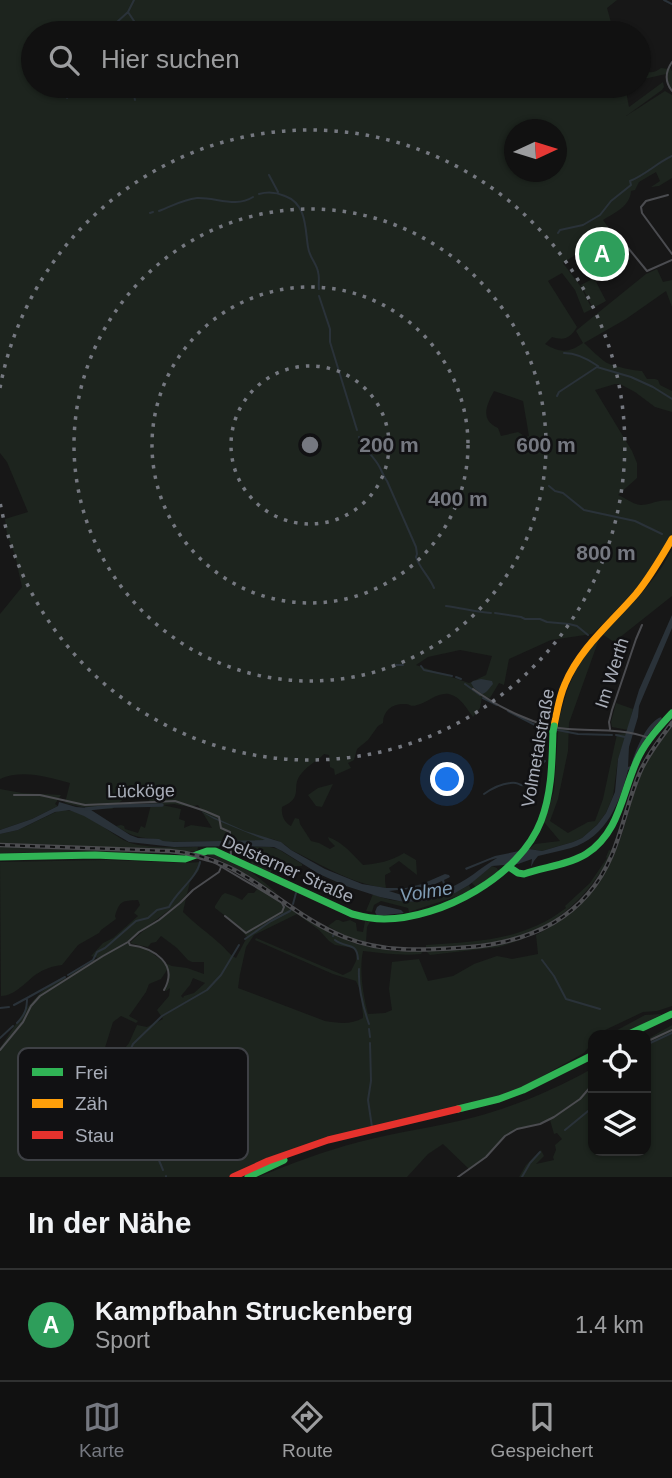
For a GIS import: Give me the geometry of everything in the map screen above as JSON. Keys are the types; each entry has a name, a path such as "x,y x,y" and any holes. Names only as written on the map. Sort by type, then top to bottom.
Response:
{"main road":[{"name":"Volmetalstraße","path":"511,865 525,849 545,807 560,695 572,668 582,653 641,587 672,539"},
{"path":"511,865 522,872 528,872 573,861 590,852 604,839 619,814 647,737 672,713"},
{"name":"Delsterner Straße","path":"0,857 95,855 184,859 212,851 338,909 360,917 384,920 408,917 461,899 487,885 511,865"},
{"path":"640,1030 672,1015"},
{"path":"240,1176 268,1161 328,1142 472,1109 517,1095 559,1077 588,1059"}],"street":[{"path":"672,62 666,76 672,92"},
{"path":"668,195 646,201 641,207 672,254"},
{"path":"615,232 647,271 672,260"},
{"name":"Im Werth","path":"611,730 609,722 612,710 642,625"},
{"path":"473,689 538,724 567,729 611,730 647,737"},
{"name":"Lücköge","path":"14,795 40,795 85,805 175,801 220,818 221,828 230,832 230,858"},
{"path":"195,856 257,886 282,903 284,908 282,912 246,933 225,916"},
{"path":"0,1050 40,996 159,920 192,890 219,872 220,867"},
{"path":"128,942 130,945 147,948 163,961 169,976 164,990"},
{"path":"651,1040 672,1030"},
{"path":"458,1177 486,1157 508,1134 552,1118 577,1101 588,1089"}],"shaded area":[{"path":"0,0 617,0 607,8 611,21 21,21 21,98 627,98 629,107 641,98 651,98 626,116 665,91 672,95 672,178 659,186 651,187 660,181 656,172 639,182 635,190 631,191 625,205 603,220 611,231 563,263 581,287 592,309 584,313 575,290 562,273 548,281 577,327 567,338 552,337 545,344 564,351 573,349 583,343 576,331 646,274 657,269 663,282 672,280 672,307 666,291 626,319 584,343 607,363 642,371 647,379 658,380 660,385 672,391 672,412 655,407 620,384 595,390 637,463 637,478 618,495 641,505 672,500 672,537 638,587 592,634 551,640 509,659 504,685 499,683 490,698 482,697 480,708 473,717 460,700 449,694 415,706 393,706 385,714 383,723 357,749 354,760 348,763 351,768 335,775 334,769 330,767 329,755 324,754 301,774 295,796 282,807 286,822 291,826 295,818 299,819 311,841 330,849 335,846 328,837 333,839 363,865 384,862 404,853 416,860 417,875 399,861 389,868 391,872 385,875 386,888 349,878 280,842 267,838 259,841 167,842 142,837 116,826 121,825 138,833 141,826 145,828 151,805 148,797 129,794 112,809 81,807 65,803 70,783 26,774 0,779 0,614 22,587 5,519 28,512 7,462 0,453","holes":["494,391 523,401 529,436 518,432 501,436 498,428 489,421 486,412","460,650 492,656 486,675 469,683 416,665 428,657","162,805 198,805 212,828 191,825 184,828 185,821 179,819 181,809"]},
{"path":"669,67 672,71 672,91 666,79 666,74 651,77 651,72"},
{"path":"663,82 664,87 651,98 651,91"},
{"path":"609,235 619,242 622,253 595,272 589,271 582,265 582,254"},
{"path":"594,278 606,301 593,308 581,285"},
{"path":"672,549 672,596 614,642 602,634 649,584"},
{"path":"672,615 672,628 639,706 629,747 628,767 631,766 646,731 656,720 661,717 662,719 640,748 631,768 628,770 616,806 603,827 583,843 538,856 531,867 532,859 518,864 492,866 455,893 425,901 404,902 346,886 319,874 274,847 174,847 129,842 69,810 55,812 18,830 0,834 0,830 32,819 58,806 59,802 88,808 138,838 174,842 265,840 200,811 245,831 281,842 325,869 362,884 406,888 445,874 450,877 444,880 447,889 497,858 466,870 465,868 495,856 529,849 542,851 573,842 597,825 606,813 615,792 618,759 639,690","holes":["442,881 445,889 408,897 389,891 423,887"]},
{"path":"598,638 569,723 568,751 558,799 550,821 568,833 595,821 603,799 617,734 627,733 618,759 613,796 606,813 582,838 542,851 529,849 535,844 560,841 544,822 554,791 559,719 580,660"},
{"path":"481,679 492,681 493,684 482,694 471,683"},
{"path":"616,703 633,709 628,730 612,727"},
{"path":"672,727 672,1006 643,1012 605,1030 588,1030 588,1048 584,1053 519,1089 481,1103 340,1135 255,1164 228,1177 0,1177 0,1048 25,1010 40,993 59,979 67,978 75,970 98,958 91,956 103,943 113,938 138,916 134,913 140,905 138,900 122,902 116,919 78,945 62,965 42,971 15,991 1,996 0,862 201,862 187,894 179,903 130,939 127,942 130,946 147,949 172,966 204,974 204,962 188,960 161,936 148,947 130,943 186,898 183,912 236,958 247,937 215,906 225,893 242,900 258,888 332,934 354,943 392,951 423,951 421,954 406,955 363,951 362,982 368,1014 385,1013 392,1010 389,989 392,962 419,959 428,981 453,976 474,964 497,956 512,959 538,954 536,935 578,905 608,866 622,834 635,789 651,753","holes":["297,914 329,941 357,951 351,971 343,975 256,938 255,940 333,974 356,981 360,990 363,1018 349,1023 325,1021 238,988 246,947 254,935","193,978 205,983 194,993 183,998 181,996"]},
{"path":"333,784 322,807 316,806 308,795 318,788"},
{"path":"0,789 61,795 55,804 58,806 0,830"},
{"path":"60,810 69,810 87,817 128,842 143,846 198,847 197,852 0,843 0,834 18,830"},
{"path":"0,846 170,852 191,854 0,853"},
{"path":"243,846 278,849 302,866 297,866 294,871 288,868 286,871 275,866 270,873 251,865 252,855"},
{"path":"609,850 613,851 592,884 566,911 551,922 516,938 497,942 426,948 426,945 499,937 550,919 566,908 565,906 590,883 607,858"},
{"path":"205,854 237,863 278,894 232,866"},
{"path":"492,866 497,868 499,873 477,888 471,882"},
{"path":"469,885 471,890 464,894 409,912 408,908 381,901 374,905 372,912 366,911 373,894 397,901 422,901 447,896"},
{"path":"380,905 404,913 377,916 375,912"},
{"path":"336,920 350,920 356,923 357,931 363,932 365,921 370,922 366,942 343,935 328,926"},
{"path":"524,939 499,947 430,955 426,951 486,947"},
{"path":"662,1014 632,1030 617,1030 645,1015"},
{"path":"672,1025 672,1177 519,1177 526,1165 541,1150 544,1156 536,1164 554,1160 555,1145 562,1139 557,1133 554,1134 550,1120 517,1129 505,1136 486,1157 469,1169 443,1144 428,1154 407,1177 258,1177 346,1146 491,1112 536,1096 588,1071 588,1156 651,1156 651,1037"}],"waterway":[{"path":"118,21 128,12 134,0"},
{"path":"664,0 672,4"},
{"path":"128,12 134,21"},
{"path":"558,233 560,230 583,225 600,215 611,201 631,185 630,181 672,156"},
{"path":"269,175 278,192"},
{"path":"259,194 279,194 292,200 301,211 309,251 319,276 319,289"},
{"path":"159,211 197,198 240,202 253,197"},
{"path":"319,296 357,430"},
{"path":"564,353 582,357 598,366"},
{"path":"557,396 597,367 631,377 672,399"},
{"path":"359,437 387,481 416,547 416,557 434,588"},
{"path":"549,486 563,493 584,510 635,521 662,534"},
{"path":"446,606 491,613"},
{"path":"495,613 569,624 577,626 588,635"},
{"path":"396,665 403,665"},
{"path":"421,666 424,670 452,676"},
{"path":"456,677 461,679"},
{"path":"465,684 480,695"},
{"path":"483,698 497,705"},
{"path":"508,711 535,725"},
{"path":"547,728 578,734 612,735"},
{"path":"616,735 625,737"},
{"path":"484,794 507,784 530,784 545,761"},
{"path":"86,809 162,805"},
{"path":"68,975 93,960 97,952 136,921 169,907 195,874 200,862"},
{"path":"293,904 296,893"},
{"path":"245,939 292,908"},
{"path":"335,940 353,947 358,959"},
{"path":"131,1048 162,1016 207,990 221,975 239,945"},
{"path":"542,960 566,999 600,1009"},
{"path":"359,969 361,997 369,1024"},
{"path":"17,1023 25,1012 27,998 65,977"},
{"path":"14,1005 27,998"},
{"path":"0,1008 9,1007"},
{"path":"0,1038 13,1026"},
{"path":"369,1029 370,1037"},
{"path":"651,1043 672,1033"},
{"path":"370,1043 371,1081 368,1100 372,1127"},
{"path":"565,1130 588,1111"},
{"path":"522,1177 540,1152"},
{"path":"159,1160 163,1170"}],"railway":[{"path":"0,845 170,851 197,855 242,874 321,926 344,937 375,946 407,950 470,947 504,942 550,925 576,906 599,880 614,850 643,765 672,723"}],"traffic: fast":[{"path":"509,867 524,874 572,861 598,845 614,822 642,750 672,713"},
{"path":"553,731 554,726"},
{"path":"0,857 95,855 185,859 215,851 352,914 380,919 406,917 430,911 476,891 516,860 531,841 541,821 551,777 553,731"},
{"path":"638,1030 672,1014"},
{"path":"458,1109 523,1090 588,1058"},
{"path":"248,1177 284,1160"}],"traffic: slow":[{"path":"554,726 558,705 571,671 597,636 641,588 672,539"}],"traffic: jam":[{"path":"233,1177 268,1161 328,1140 458,1109"}],"place":[{"name":"Kampfbahn Struckenberg","path":"602,254"}],"water label":[{"name":"Volme","path":"426,891"}]}
